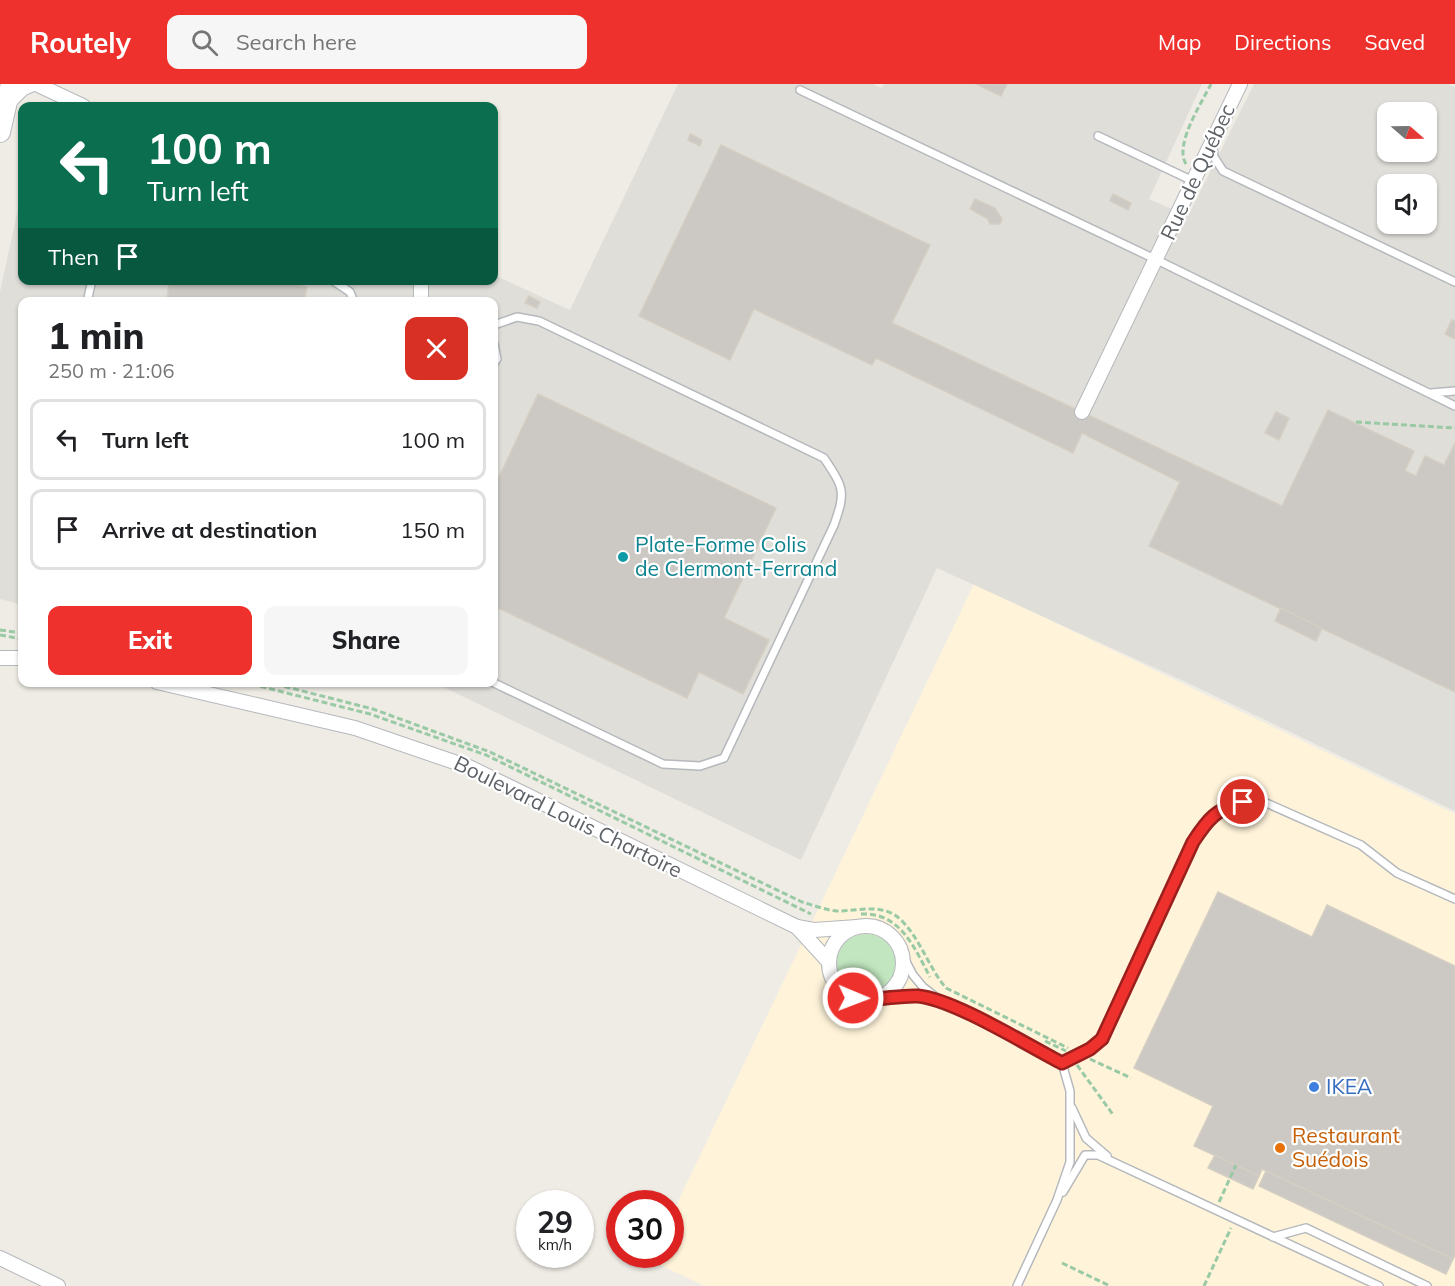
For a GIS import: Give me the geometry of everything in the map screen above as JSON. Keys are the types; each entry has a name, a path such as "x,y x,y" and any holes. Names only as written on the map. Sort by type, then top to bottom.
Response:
{"main road":[{"path":"0,132 11,84"}],"street":[{"path":"6,105 22,89 35,84 73,102"},
{"name":"Rue de Québec","path":"1082,412 1240,84"},
{"path":"0,658 18,658"},
{"name":"Boulevard Louis Chartoire","path":"179,687 355,728 469,767 797,927"},
{"path":"797,927 814,930 870,926 892,937 900,948 902,969 899,980 893,988 874,999 853,998 843,993 831,974 829,962 837,940 857,927"},
{"path":"797,927 829,962"},
{"path":"0,1258 57,1286"}],"lane":[{"path":"800,90 1157,260 1455,406"},
{"path":"1217,130 1212,148 1222,171 1455,282"},
{"path":"1098,136 1196,176"},
{"path":"340,285 350,292 352,297"},
{"path":"498,324 517,317 539,321 824,458 841,483 842,500 834,525 724,758 700,766 663,764 498,685"},
{"path":"1429,394 1455,391"},
{"path":"0,652 18,658"},
{"path":"1062,1063 1079,1055 1102,1039 1193,842 1207,821 1224,807 1243,802 1264,802 1285,810 1361,845 1397,873 1455,899"},
{"path":"900,948 913,975 923,987 941,1001 1062,1063"},
{"path":"874,999 917,996 941,1001"},
{"path":"1062,1063 1070,1101 1080,1130 1111,1159"},
{"path":"1058,1200 1071,1162 1070,1101"},
{"path":"1017,1286 1058,1200 1085,1155 1090,1153 1111,1159 1379,1286"},
{"path":"1273,1237 1306,1228 1426,1286"}],"path":[{"path":"1196,176 1186,164 1182,146 1211,84"},
{"path":"1356,422 1455,428"},
{"path":"0,630 18,632"},
{"path":"0,635 18,638"},
{"path":"287,687 373,709 490,752 802,902 836,911 871,908 887,912 901,919 936,976 946,987 1079,1055 1131,1078"},
{"path":"1215,1209 1236,1165"},
{"path":"1204,1286 1235,1218"},
{"path":"1062,1263 1110,1286"}],"shaded area":[{"path":"678,84 873,84 882,88 884,84 1202,84 1149,199 1188,216 1254,84 1448,84 1455,87 1455,811 1188,683 937,568 801,860 443,687 498,687 498,297 18,297 18,604 0,599 0,292 18,209 18,285 498,285 498,277 570,310"},
{"path":"974,584 1455,814 1455,1286 705,1286 666,1268 684,1268 683,1190"}],"green space":[{"path":"866,934 878,936 891,947 896,964 894,976 883,989 866,994 854,992 841,981 836,964 838,952 849,939"}],"building":[{"path":"976,84 1007,84 1001,96"},
{"path":"690,134 702,140 700,146 688,140"},
{"path":"721,145 930,245 892,323 1282,506 1328,410 1414,451 1405,471 1416,476 1425,456 1444,465 1455,443 1455,692 1149,546 1180,482 1082,433 1073,453 876,358 872,365 754,309 730,360 639,316"},
{"path":"1113,194 1131,203 1128,210 1110,201"},
{"path":"975,199 995,208 1002,219 1000,224 990,224 988,219 970,209"},
{"path":"169,285 298,285 307,287 305,297 167,297"},
{"path":"529,296 540,302 537,308 525,303"},
{"path":"1452,320 1455,321 1455,339 1445,334"},
{"name":"Plate-Forme Colis de Clermont-Ferrand","path":"538,394 776,508 724,618 769,640 743,694 699,672 687,698 498,608 498,479"},
{"path":"1276,412 1289,418 1279,440 1265,433"},
{"path":"1281,608 1322,628 1316,641 1275,621"},
{"name":"IKEA","path":"1218,892 1312,937 1327,905 1455,966 1455,1255 1453,1259 1262,1169 1259,1176 1194,1146 1213,1106 1134,1068"},
{"path":"1215,1155 1259,1176 1253,1189 1208,1168"},
{"path":"1266,1171 1453,1259 1446,1274 1259,1186"}],"place":[{"name":"Plate-Forme Colis de Clermont-Ferrand","path":"623,557"},
{"name":"IKEA","path":"1314,1087"},
{"name":"Restaurant Suédois","path":"1280,1148"}],"route":[{"path":"853,998 863,1000 917,996 941,1001 1062,1063 1090,1049 1102,1039 1193,842 1207,821 1224,807 1243,802"}]}
